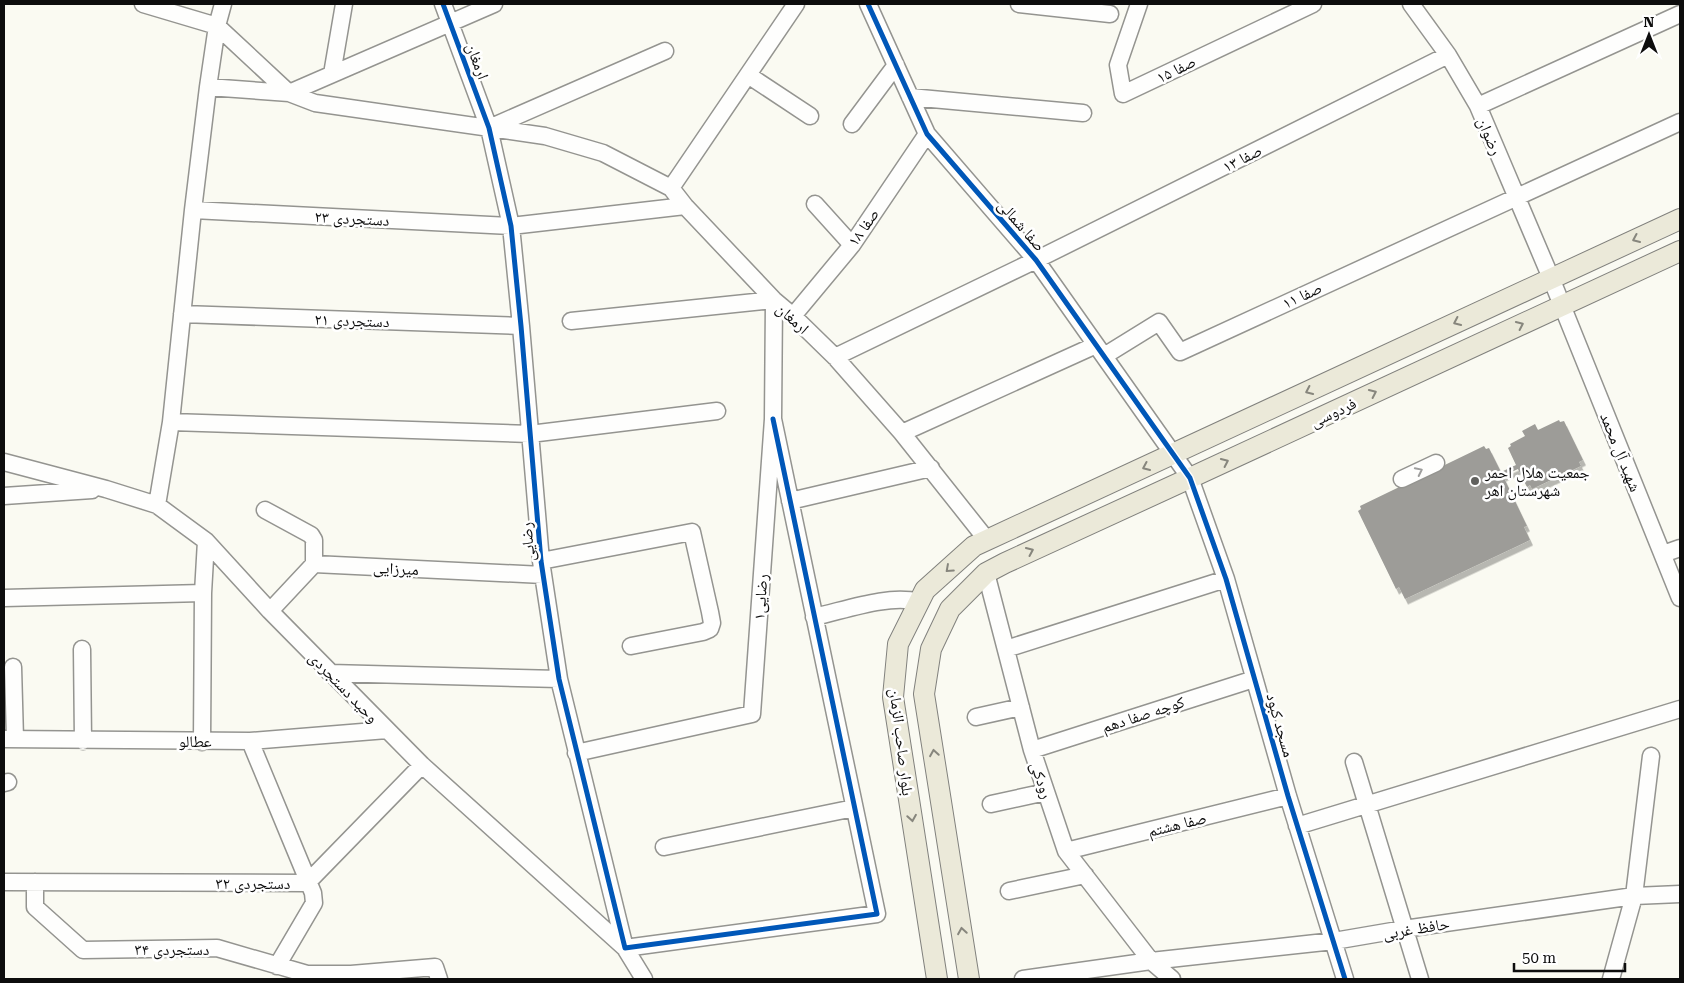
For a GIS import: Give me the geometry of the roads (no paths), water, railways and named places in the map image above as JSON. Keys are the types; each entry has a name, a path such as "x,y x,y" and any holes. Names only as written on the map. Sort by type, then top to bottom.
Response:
{"main road":[{"name":"فردوسی","path":"987,540 1680,219"},
{"name":"فردوسی","path":"986,573 1005,562 1680,251"},
{"name":"بلوار صاحب الزمان","path":"937,979 893,697 898,644 925,590 974,546 987,540"},
{"name":"بلوار صاحب الزمان","path":"969,979 924,694 931,649 950,609 986,573"}],"street":[{"path":"143,4 217,26 289,93"},
{"path":"157,505 171,422 208,86 222,4"},
{"path":"332,74 344,4"},
{"name":"ارمغان","path":"443,4 489,128 545,136 603,153 671,188 685,206 774,300 835,357 902,433 987,540"},
{"path":"289,93 494,4"},
{"path":"671,188 796,4"},
{"name":"صفا شمالی","path":"868,4 927,134 1036,260 1190,478"},
{"path":"1020,4 1110,14"},
{"name":"صفا ۱۵","path":"1139,4 1118,66 1123,94 1313,4"},
{"name":"رضوان","path":"1411,4 1448,55 1478,106 1551,278"},
{"path":"1478,106 1680,14"},
{"path":"208,86 289,93 315,103 489,128 665,51"},
{"name":"صفا ۱۳","path":"835,357 1036,260 1448,55"},
{"path":"852,124 896,65"},
{"path":"748,75 810,116"},
{"path":"910,97 1083,113"},
{"path":"1516,196 1680,122"},
{"name":"رضایی","path":"489,128 511,226 542,568 559,679 625,948"},
{"name":"صفا ۱۸","path":"793,316 852,245 927,134"},
{"name":"صفا ۱۱","path":"1100,350 1159,322 1180,352 1516,196"},
{"path":"815,204 852,245"},
{"name":"دستجردی ۲۳","path":"193,210 511,226 685,206"},
{"name":"شهید آل محمد","path":"1551,278 1680,598"},
{"path":"571,321 774,300"},
{"name":"رضایی۱","path":"576,753 752,714 773,419 774,300"},
{"name":"دستجردی ۲۱","path":"182,314 521,326"},
{"path":"902,433 1100,350"},
{"path":"171,422 530,434 717,411"},
{"path":"625,948 877,914 773,419"},
{"name":"وحید دستجردی","path":"4,462 106,489 157,505 206,541 330,673 422,765 625,948 644,979"},
{"path":"1402,479 1436,463"},
{"path":"790,501 931,468"},
{"name":"مسجد کبود","path":"1190,478 1226,579 1288,796 1345,979"},
{"path":"4,496 106,489"},
{"path":"265,510 310,535 314,540 314,564 270,610"},
{"name":"میرزایی","path":"314,564 542,568 692,532 710,612 712,623 710,629 631,646"},
{"path":"202,742 203,593 206,541"},
{"path":"1662,554 1680,548"},
{"name":"رودکی","path":"986,573 1032,750 1066,851 1151,961 1172,979"},
{"path":"1006,649 1226,579"},
{"path":"4,598 203,593"},
{"path":"814,617 884,601 906,599 919,602"},
{"path":"82,649 83,741"},
{"path":"9,739 13,667"},
{"path":"330,673 559,679"},
{"name":"کوچه صفا دهم","path":"1032,750 1254,678"},
{"path":"976,717 1021,707"},
{"path":"1297,826 1680,708"},
{"name":"عطالو","path":"9,739 250,741 387,730"},
{"path":"250,741 313,892 314,903 277,966"},
{"path":"1610,979 1634,896 1650,756"},
{"path":"1354,762 1420,979"},
{"name":"دستجردی ۳۲","path":"4,882 308,883 422,765"},
{"path":"991,804 1046,792"},
{"name":"صفا هشتم","path":"1066,851 1288,796"},
{"path":"664,847 854,808"},
{"path":"1009,891 1085,875"},
{"name":"دستجردی ۳۴","path":"35,882 35,907 83,950 217,948 307,974 351,976 437,973"},
{"name":"حافظ غربی","path":"1023,979 1151,961 1334,941 1634,896 1680,894"}],"place":[{"name":"جمعیت هلال احمر شهرستان اهر","path":"1475,481"}]}
